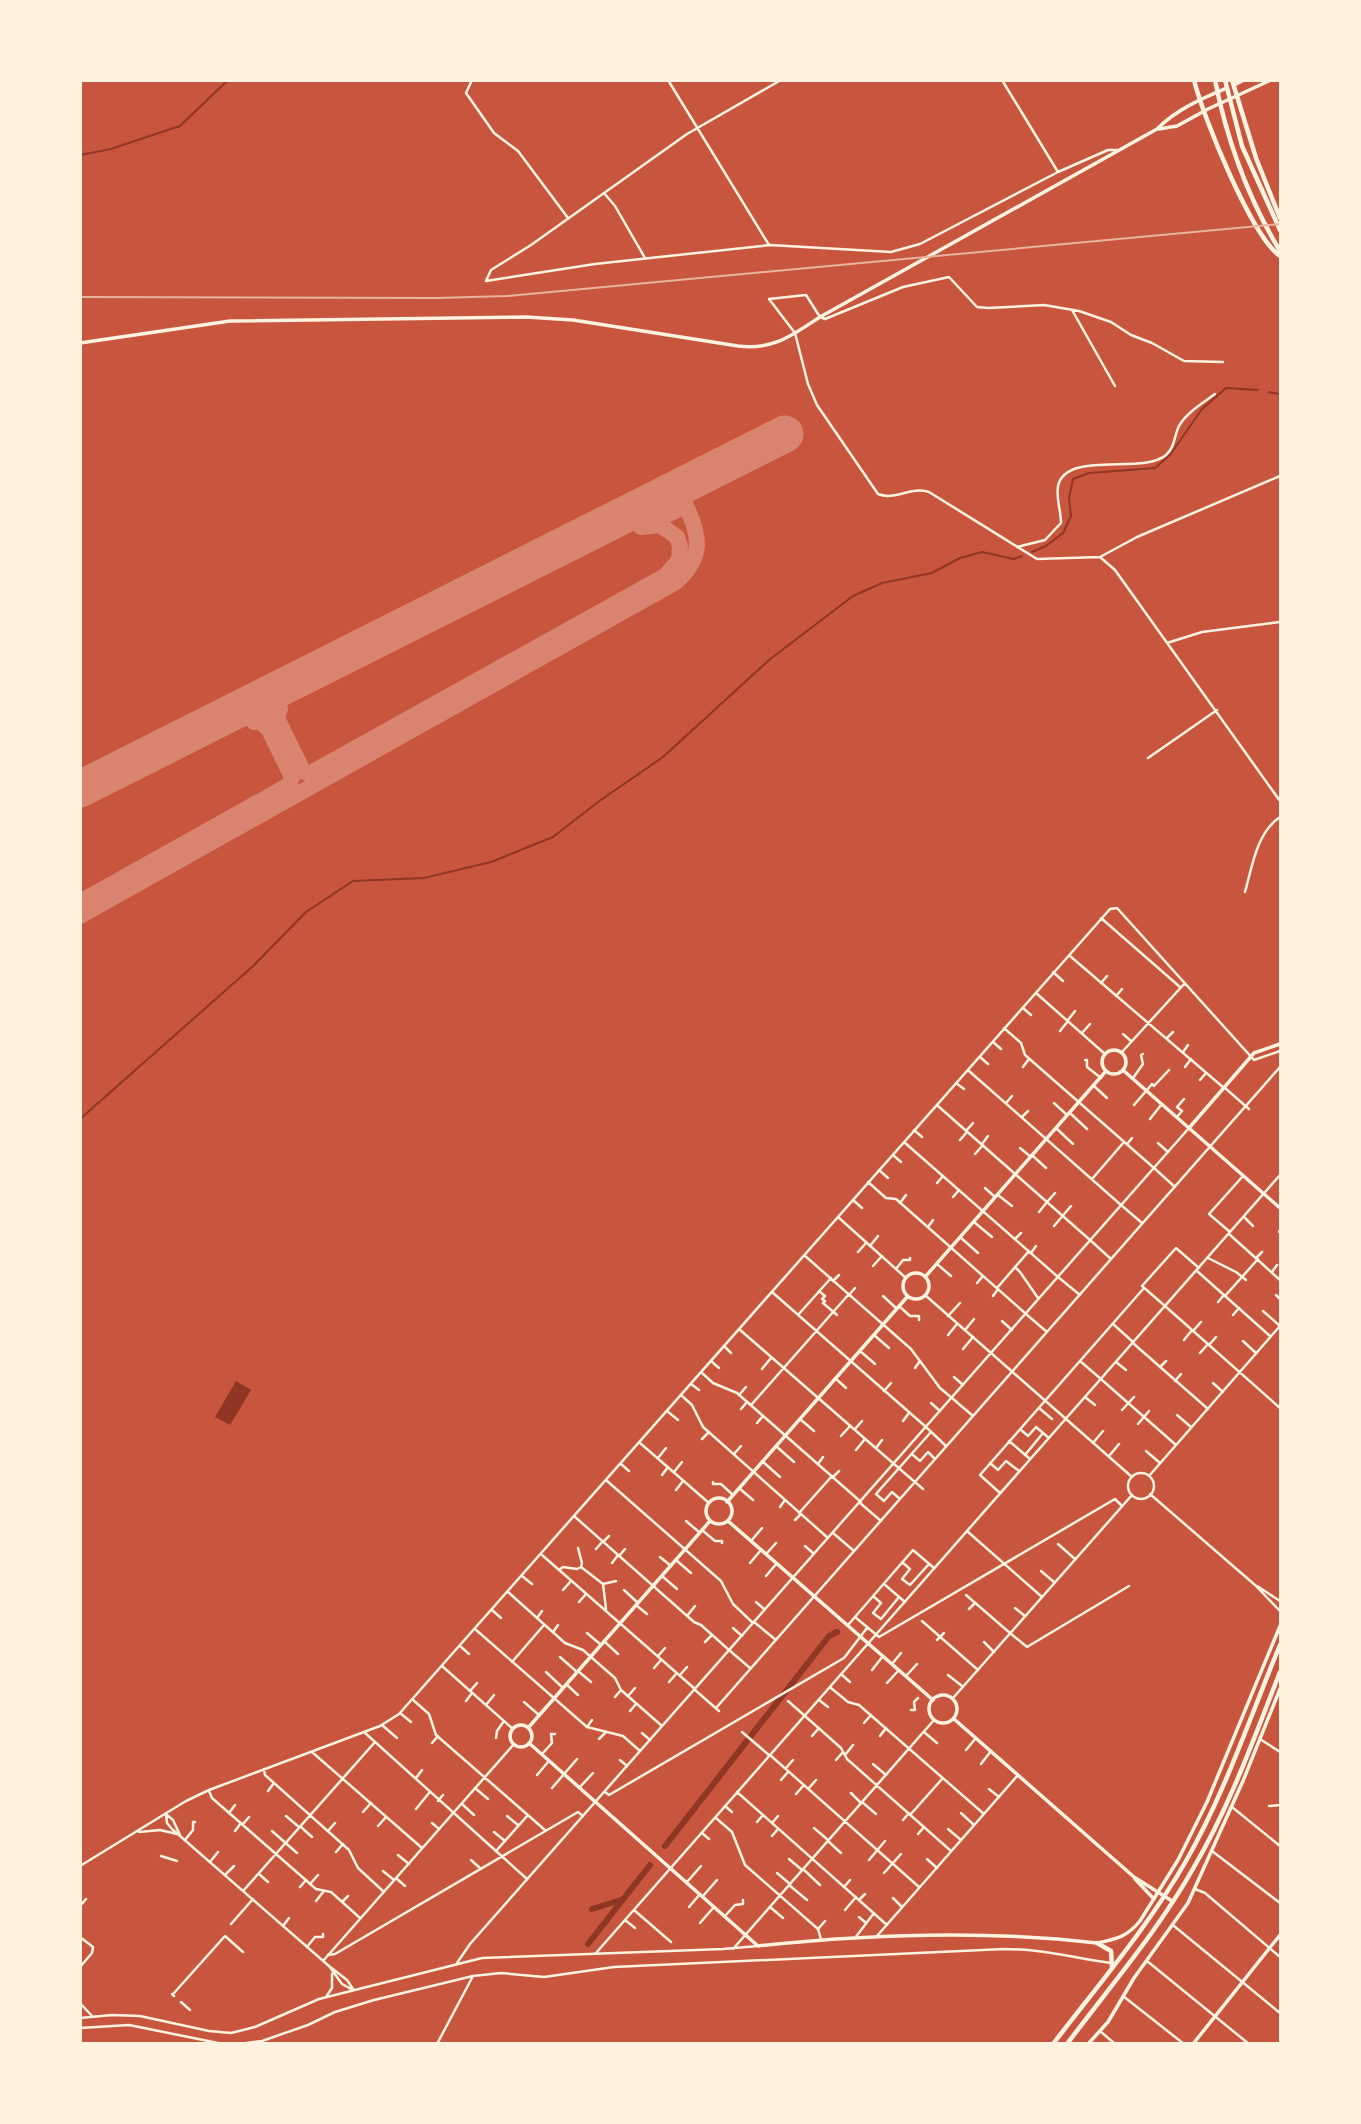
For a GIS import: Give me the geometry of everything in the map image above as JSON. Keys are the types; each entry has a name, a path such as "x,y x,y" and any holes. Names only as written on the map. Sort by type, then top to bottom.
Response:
{"main road":[{"path":"1194,80 1247,210 1273,251 1280,256"},
{"path":"1215,80 1225,126 1241,172 1280,251"},
{"path":"1225,80 1242,146 1280,230"},
{"path":"1232,84 1256,158 1280,218"},
{"path":"1053,2043 1112,1971 1160,1903 1205,1826 1280,1645"},
{"path":"1067,2043 1136,1956 1173,1902 1219,1819 1280,1672"},
{"path":"1097,1943 1110,1949 1112,1971"}],"street":[{"path":"472,80 466,93 470,102 494,132 518,151 568,218"},
{"path":"668,80 770,245"},
{"path":"781,80 697,128 491,270 486,281 645,258 770,245 891,253 905,250 1058,172 1108,150 1119,150"},
{"path":"1002,80 1058,172"},
{"path":"80,343 203,324 259,320 526,317 573,320 754,348 773,345 1157,129 1169,117 1244,80"},
{"path":"1157,129 1177,126 1271,80"},
{"path":"604,193 615,206 645,258"},
{"path":"1223,362 1184,361 1111,322 1072,310 1044,305 977,307 953,279 943,277 903,286 825,319 820,317 806,295 770,297 795,333 808,384 817,405 878,494 888,496 914,489 929,492 1030,556 1043,560 1100,557 1137,537 1280,476"},
{"path":"1072,310 1115,386"},
{"path":"1017,547 1045,540 1061,523 1058,490 1060,480 1067,474 1077,467 1160,459 1167,455 1182,421 1215,394"},
{"path":"1100,557 1115,570 1280,801"},
{"path":"1167,643 1202,632 1280,622"},
{"path":"1148,758 1217,710"},
{"path":"1245,892 1262,837 1280,817"},
{"path":"80,1866 209,1790 382,1725 400,1713 1112,907 1117,908 1251,1056 1256,1060 1280,1051"},
{"path":"1101,918 1180,987"},
{"path":"1087,935 1092,940"},
{"path":"1128,952 1133,946"},
{"path":"1069,955 1247,1108"},
{"path":"1143,966 1148,960"},
{"path":"1054,972 1063,981"},
{"path":"1101,983 1107,976"},
{"path":"1122,1052 1185,983"},
{"path":"1116,996 1122,989"},
{"path":"1035,993 1105,1054"},
{"path":"1160,999 1165,1004"},
{"path":"1022,1008 1031,1015"},
{"path":"1060,1031 1075,1012"},
{"path":"1082,1033 1090,1024"},
{"path":"1217,1030 1222,1024"},
{"path":"1004,1028 1021,1043 1025,1055 1031,1061 1175,1187"},
{"path":"1167,1038 1173,1032"},
{"path":"1123,1034 1132,1042"},
{"path":"993,1041 1001,1049"},
{"path":"457,1963 470,1944 1251,1056 1280,1044"},
{"path":"1183,1052 1188,1045"},
{"path":"1113,1050 1122,1052 1127,1059 1124,1070 1113,1075 1106,1072 1102,1065 1105,1054 1113,1050"},
{"path":"1133,1078 1143,1064 1143,1054"},
{"path":"979,1057 988,1064"},
{"path":"1023,1067 1037,1058"},
{"path":"1185,1067 1191,1059"},
{"path":"1085,1060 1087,1067 1101,1078"},
{"path":"541,1554 718,1709 750,1668 1210,1146 1247,1108 1280,1067"},
{"path":"1231,1069 1237,1074"},
{"path":"968,1070 1142,1223"},
{"path":"1124,1070 1280,1208"},
{"path":"1134,1105 1152,1084 1154,1086 1169,1070"},
{"path":"925,1277 1106,1072"},
{"path":"1200,1080 1206,1073"},
{"path":"956,1083 964,1089"},
{"path":"1093,1086 1107,1098"},
{"path":"1006,1103 1012,1096"},
{"path":"998,1103 1001,1099"},
{"path":"1177,1117 1182,1111 1177,1107 1184,1099"},
{"path":"1054,1103 1087,1129"},
{"path":"1150,1119 1162,1104"},
{"path":"937,1105 1111,1259"},
{"path":"1022,1117 1028,1111"},
{"path":"960,1140 973,1123"},
{"path":"1111,1131 1117,1124"},
{"path":"1056,1128 1073,1143"},
{"path":"914,1130 922,1137"},
{"path":"975,1154 988,1136"},
{"path":"1089,1187 1108,1160 1132,1138"},
{"path":"904,1142 1080,1295"},
{"path":"1158,1143 1168,1152"},
{"path":"1020,1148 1046,1168"},
{"path":"893,1154 901,1162"},
{"path":"1108,1160 1112,1163"},
{"path":"935,1169 939,1165"},
{"path":"1073,1174 1079,1167"},
{"path":"879,1170 888,1178"},
{"path":"596,1953 1280,1175"},
{"path":"937,1183 943,1176"},
{"path":"1243,1176 1209,1214 1280,1280"},
{"path":"868,1182 886,1198 900,1203 1047,1332"},
{"path":"985,1188 1012,1206"},
{"path":"953,1197 959,1190"},
{"path":"1039,1212 1055,1193"},
{"path":"900,1203 906,1195"},
{"path":"853,1200 862,1208"},
{"path":"1054,1226 1071,1206"},
{"path":"903,1213 906,1209"},
{"path":"838,1217 906,1278"},
{"path":"1101,1217 1106,1222"},
{"path":"1244,1217 1253,1226"},
{"path":"928,1227 933,1220"},
{"path":"974,1222 992,1237"},
{"path":"1015,1239 1021,1233"},
{"path":"858,1252 878,1236"},
{"path":"820,1237 826,1241"},
{"path":"960,1237 978,1253"},
{"path":"993,1296 1013,1268 1036,1246"},
{"path":"1000,1493 980,1475 1176,1248 1271,1337"},
{"path":"1218,1302 1262,1252"},
{"path":"1069,1253 1075,1258"},
{"path":"804,1255 911,1349 940,1388 973,1416"},
{"path":"873,1266 882,1256"},
{"path":"896,1269 903,1260 910,1258"},
{"path":"1208,1258 1246,1280"},
{"path":"937,1264 951,1276"},
{"path":"1272,1272 1277,1265"},
{"path":"1013,1268 1020,1272 1038,1300"},
{"path":"915,1273 925,1277 929,1284 925,1296 915,1299 908,1296 903,1287 906,1278 915,1273"},
{"path":"798,1315 819,1291 839,1275"},
{"path":"978,1283 983,1276"},
{"path":"751,1405 816,1331 835,1314 855,1288"},
{"path":"1144,1288 1280,1408"},
{"path":"1180,1290 1186,1294"},
{"path":"819,1291 825,1296 822,1303 835,1314"},
{"path":"772,1292 798,1315 801,1321 816,1331 946,1446"},
{"path":"1276,1295 1280,1299"},
{"path":"883,1296 910,1316 919,1316 919,1320"},
{"path":"727,1502 908,1296"},
{"path":"925,1296 1132,1477"},
{"path":"948,1316 960,1303"},
{"path":"1233,1315 1239,1308"},
{"path":"757,1309 762,1314"},
{"path":"1149,1476 1280,1326 1263,1311"},
{"path":"965,1330 974,1319"},
{"path":"1002,1321 1012,1330"},
{"path":"1184,1340 1201,1322"},
{"path":"948,1335 957,1324"},
{"path":"1112,1324 1208,1409"},
{"path":"1148,1326 1153,1331"},
{"path":"739,1329 923,1489"},
{"path":"874,1335 889,1348"},
{"path":"963,1349 973,1337"},
{"path":"1200,1353 1216,1337"},
{"path":"1243,1341 1257,1353"},
{"path":"724,1346 732,1353"},
{"path":"860,1351 875,1364"},
{"path":"762,1369 775,1352"},
{"path":"923,1366 928,1360"},
{"path":"1160,1367 1166,1360"},
{"path":"711,1361 719,1368"},
{"path":"915,1368 920,1361"},
{"path":"1080,1361 1176,1445"},
{"path":"1116,1362 1126,1370"},
{"path":"701,1372 713,1383 739,1395 881,1521"},
{"path":"1175,1381 1181,1374"},
{"path":"954,1377 963,1385"},
{"path":"835,1378 846,1388"},
{"path":"882,1399 891,1383"},
{"path":"1213,1383 1223,1392"},
{"path":"691,1384 699,1390"},
{"path":"739,1395 746,1387"},
{"path":"681,1395 692,1405 703,1427 828,1538"},
{"path":"898,1403 903,1397"},
{"path":"1085,1397 1095,1405"},
{"path":"1122,1410 1134,1397"},
{"path":"741,1409 747,1402"},
{"path":"931,1403 940,1411"},
{"path":"1039,1408 1052,1419"},
{"path":"1138,1424 1149,1410"},
{"path":"667,1411 678,1420"},
{"path":"903,1420 909,1413"},
{"path":"1177,1415 1192,1427"},
{"path":"757,1423 763,1416"},
{"path":"800,1419 814,1431"},
{"path":"855,1430 862,1421"},
{"path":"841,1436 850,1426"},
{"path":"1020,1429 1028,1436 1036,1427 1049,1438"},
{"path":"702,1439 715,1429"},
{"path":"1093,1443 1103,1431"},
{"path":"900,1499 892,1492 884,1501 876,1494 931,1432"},
{"path":"1025,1455 1044,1433"},
{"path":"856,1450 865,1439"},
{"path":"876,1448 882,1440"},
{"path":"1009,1441 1030,1459"},
{"path":"640,1442 709,1503"},
{"path":"1109,1457 1119,1444"},
{"path":"734,1455 741,1446"},
{"path":"776,1446 794,1462"},
{"path":"658,1458 666,1448"},
{"path":"1146,1451 1160,1463"},
{"path":"912,1454 920,1461 928,1452 935,1459"},
{"path":"818,1464 823,1457"},
{"path":"762,1461 780,1477"},
{"path":"990,1463 998,1469 1006,1461 1019,1472"},
{"path":"674,1472 682,1462"},
{"path":"621,1463 629,1471"},
{"path":"662,1475 668,1467"},
{"path":"795,1520 839,1471"},
{"path":"1140,1473 1149,1476 1153,1482 1150,1494 1139,1498 1132,1495 1128,1486 1132,1477 1140,1473"},
{"path":"871,1478 877,1483"},
{"path":"606,1480 719,1578 733,1604 776,1640"},
{"path":"676,1490 683,1480"},
{"path":"713,1482 713,1485 721,1484 733,1495"},
{"path":"739,1488 752,1500"},
{"path":"812,1491 816,1494"},
{"path":"1150,1494 1255,1585 1280,1611"},
{"path":"953,1699 1132,1495"},
{"path":"591,1498 596,1503"},
{"path":"720,1498 727,1502 732,1511 728,1521 719,1524 710,1521 706,1511 709,1503 720,1498"},
{"path":"780,1507 785,1500"},
{"path":"855,1617 879,1637 1115,1500 1122,1506"},
{"path":"630,1512 635,1506"},
{"path":"574,1516 750,1668"},
{"path":"645,1525 651,1519"},
{"path":"686,1521 715,1541 722,1541 722,1544"},
{"path":"528,1728 710,1521"},
{"path":"728,1521 933,1700"},
{"path":"751,1541 762,1528"},
{"path":"967,1531 1042,1597"},
{"path":"833,1532 854,1551"},
{"path":"558,1534 564,1539"},
{"path":"596,1549 609,1536"},
{"path":"766,1554 776,1543"},
{"path":"1058,1544 1076,1559"},
{"path":"805,1546 814,1554"},
{"path":"578,1548 581,1567 603,1584 607,1606 605,1611"},
{"path":"612,1563 625,1549"},
{"path":"750,1563 761,1550"},
{"path":"848,1625 914,1550 934,1568"},
{"path":"660,1557 670,1566"},
{"path":"676,1560 691,1573"},
{"path":"902,1562 910,1569 902,1579 910,1585 929,1564"},
{"path":"766,1576 777,1563"},
{"path":"559,1570 563,1567 581,1567"},
{"path":"1041,1571 1055,1583"},
{"path":"522,1576 532,1584"},
{"path":"662,1576 677,1589"},
{"path":"713,1584 719,1578"},
{"path":"563,1590 571,1581"},
{"path":"603,1584 615,1581"},
{"path":"884,1584 905,1602"},
{"path":"1255,1585 1280,1601"},
{"path":"961,1589 1027,1647 1129,1586"},
{"path":"727,1591 732,1587"},
{"path":"624,1590 647,1614"},
{"path":"507,1592 565,1643 583,1650 615,1678 621,1690 662,1726"},
{"path":"579,1602 586,1594"},
{"path":"873,1596 881,1603 873,1612 881,1619 899,1597"},
{"path":"756,1602 765,1609"},
{"path":"969,1609 975,1603"},
{"path":"681,1621 695,1606"},
{"path":"1015,1608 1025,1616"},
{"path":"492,1610 501,1618"},
{"path":"537,1618 542,1611"},
{"path":"917,1615 939,1639 978,1670"},
{"path":"702,1626 708,1620"},
{"path":"512,1661 544,1625"},
{"path":"552,1632 558,1625"},
{"path":"80,2018 140,2016 231,2033 255,2027 325,1997 482,1958 733,1949 855,1938 1006,1935 1097,1943 1115,1940 1129,1933 1154,1899 1208,1802 1280,1626"},
{"path":"733,1628 742,1636"},
{"path":"605,1792 609,1795 844,1658 867,1628"},
{"path":"475,1629 587,1727 623,1736 640,1751"},
{"path":"587,1633 618,1654"},
{"path":"939,1639 944,1633"},
{"path":"705,1642 712,1635"},
{"path":"525,1639 529,1643"},
{"path":"984,1642 994,1651"},
{"path":"460,1646 469,1654"},
{"path":"654,1668 665,1647"},
{"path":"892,1664 901,1653"},
{"path":"499,1661 504,1654"},
{"path":"872,1670 883,1656"},
{"path":"559,1657 591,1682"},
{"path":"906,1676 917,1664"},
{"path":"442,1666 513,1729"},
{"path":"669,1682 687,1667"},
{"path":"514,1674 520,1668"},
{"path":"887,1683 899,1670"},
{"path":"546,1672 578,1695"},
{"path":"841,1674 850,1682"},
{"path":"948,1675 963,1687"},
{"path":"428,1682 433,1687"},
{"path":"466,1701 477,1684"},
{"path":"830,1687 848,1702 859,1705 984,1814"},
{"path":"628,1696 635,1688"},
{"path":"1088,2043 1100,2031 1174,1926 1195,1889 1279,1699 1280,1689"},
{"path":"615,1697 621,1690"},
{"path":"486,1705 494,1695"},
{"path":"934,1720 929,1708 933,1700 940,1695 953,1699 957,1708 954,1719"},
{"path":"911,1710 915,1710 914,1702 918,1698"},
{"path":"412,1699 429,1714 438,1736 546,1831"},
{"path":"819,1699 828,1707"},
{"path":"788,1701 951,1851"},
{"path":"524,1702 539,1715"},
{"path":"630,1711 636,1704"},
{"path":"866,1711 870,1707"},
{"path":"648,1714 653,1708"},
{"path":"400,1713 411,1722"},
{"path":"864,1723 871,1715"},
{"path":"934,1720 944,1723 954,1719"},
{"path":"954,1719 1134,1877 1154,1899 1169,1908"},
{"path":"587,1727 592,1720"},
{"path":"733,1949 934,1720"},
{"path":"496,1738 504,1721"},
{"path":"382,1725 397,1738"},
{"path":"521,1725 528,1728 532,1736 529,1743 521,1747 514,1744 510,1739 513,1729 521,1725"},
{"path":"812,1736 819,1728"},
{"path":"880,1736 886,1728"},
{"path":"923,1731 937,1744"},
{"path":"364,1732 527,1879"},
{"path":"599,1739 606,1732"},
{"path":"642,1732 650,1740"},
{"path":"742,1732 919,1887"},
{"path":"542,1754 552,1743 551,1734 555,1734"},
{"path":"832,1740 838,1734"},
{"path":"432,1743 438,1736"},
{"path":"443,1740 446,1736"},
{"path":"966,1750 976,1738"},
{"path":"1260,1739 1280,1752"},
{"path":"243,1891 375,1742"},
{"path":"529,1743 758,1946"},
{"path":"323,1961 514,1744"},
{"path":"836,1760 853,1745"},
{"path":"981,1764 991,1751"},
{"path":"312,1752 422,1848"},
{"path":"552,1788 577,1759"},
{"path":"500,1760 505,1765"},
{"path":"620,1760 627,1766"},
{"path":"781,1780 793,1760"},
{"path":"537,1775 549,1761"},
{"path":"356,1763 362,1769"},
{"path":"465,1767 469,1763"},
{"path":"873,1764 886,1775"},
{"path":"264,1769 265,1775 349,1850 358,1868 384,1892"},
{"path":"402,1773 405,1769"},
{"path":"415,1778 422,1770"},
{"path":"579,1788 593,1773"},
{"path":"876,1938 1018,1775"},
{"path":"903,1820 928,1798 943,1778"},
{"path":"808,1790 816,1780"},
{"path":"949,1784 953,1780"},
{"path":"268,1791 274,1783"},
{"path":"796,1794 804,1785"},
{"path":"475,1788 488,1799"},
{"path":"989,1789 999,1797"},
{"path":"209,1790 212,1798 310,1884 316,1889 331,1892 360,1918"},
{"path":"415,1809 429,1793"},
{"path":"737,1793 887,1924"},
{"path":"851,1793 876,1814"},
{"path":"512,1801 517,1795"},
{"path":"438,1801 443,1796"},
{"path":"751,1805 756,1799"},
{"path":"363,1812 371,1803"},
{"path":"462,1804 474,1815"},
{"path":"229,1812 235,1805"},
{"path":"1269,1806 1280,1805"},
{"path":"725,1806 732,1812"},
{"path":"1232,1807 1280,1846"},
{"path":"496,1852 533,1808"},
{"path":"328,1955 335,1954 578,1812 583,1816"},
{"path":"166,1814 167,1823 185,1840 347,1980 354,1990"},
{"path":"961,1814 974,1825"},
{"path":"757,1822 763,1815"},
{"path":"286,1816 312,1836"},
{"path":"391,1821 396,1816"},
{"path":"508,1816 518,1826"},
{"path":"772,1823 778,1816"},
{"path":"235,1831 249,1817"},
{"path":"378,1826 386,1817"},
{"path":"715,1818 732,1832 747,1867 818,1929 821,1939"},
{"path":"185,1840 193,1830 195,1822"},
{"path":"432,1822 443,1836"},
{"path":"328,1831 335,1823"},
{"path":"918,1833 924,1827"},
{"path":"814,1828 841,1853"},
{"path":"772,1836 778,1829"},
{"path":"948,1829 961,1840"},
{"path":"137,1832 159,1830 180,1835"},
{"path":"272,1832 297,1853"},
{"path":"494,1832 505,1841"},
{"path":"702,1832 709,1839"},
{"path":"869,1860 885,1841"},
{"path":"336,1852 343,1844"},
{"path":"734,1855 739,1849"},
{"path":"1212,1851 1280,1903"},
{"path":"210,1862 218,1852"},
{"path":"353,1858 358,1853"},
{"path":"884,1873 901,1854"},
{"path":"398,1855 409,1864"},
{"path":"416,1855 421,1860"},
{"path":"161,1856 177,1861"},
{"path":"789,1859 820,1885"},
{"path":"927,1859 937,1868"},
{"path":"471,1860 481,1869"},
{"path":"747,1867 752,1861"},
{"path":"225,1875 234,1866"},
{"path":"687,1883 701,1866"},
{"path":"383,1871 405,1886"},
{"path":"777,1873 807,1900"},
{"path":"259,1874 268,1882"},
{"path":"310,1884 318,1875"},
{"path":"1134,1877 1173,1902"},
{"path":"300,1887 306,1880"},
{"path":"689,1907 717,1880"},
{"path":"844,1887 850,1880"},
{"path":"1195,1889 1205,1893 1280,1957"},
{"path":"316,1901 324,1891"},
{"path":"649,1892 655,1897"},
{"path":"845,1910 865,1894"},
{"path":"342,1902 348,1896"},
{"path":"892,1898 902,1907"},
{"path":"80,1906 86,1899"},
{"path":"231,1924 253,1899"},
{"path":"725,1916 734,1905 743,1905 743,1900"},
{"path":"700,1923 715,1907"},
{"path":"770,1907 783,1918"},
{"path":"634,1910 671,1942"},
{"path":"855,1938 874,1913"},
{"path":"859,1917 866,1923"},
{"path":"283,1926 289,1918"},
{"path":"625,1920 635,1928"},
{"path":"818,1929 825,1921"},
{"path":"1174,1926 1280,2013"},
{"path":"664,1937 670,1930"},
{"path":"307,1947 315,1937 323,1937 323,1934"},
{"path":"1193,2043 1280,1934"},
{"path":"173,1995 224,1935 243,1952"},
{"path":"80,1937 93,1947 92,1954 80,1967"},
{"path":"239,2043 262,2041 308,2025 335,2012 374,2000 473,1976 501,1973 544,1977 614,1968 1004,1948 1079,1956 1113,1964"},
{"path":"1147,1961 1249,2043"},
{"path":"325,1997 332,1988 329,1966"},
{"path":"332,1974 342,1984 354,1990"},
{"path":"437,2043 473,1976"},
{"path":"1123,1996 1184,2043"},
{"path":"181,2002 190,2010"},
{"path":"80,2003 92,2017"},
{"path":"80,2028 129,2025 223,2043"},
{"path":"1100,2031 1115,2043"}],"shaded area":[{"path":"236,1381 251,1390 230,1425 215,1417"}],"waterway":[{"path":"80,155 111,149 180,126 228,80"},
{"path":"1032,552 1046,546 1063,533 1071,516 1069,498 1073,479 1089,473 1155,468 1170,455 1202,409 1226,388 1258,390"},
{"path":"1269,392 1280,394"},
{"path":"80,1119 252,967 306,912 353,881 424,878 491,862 553,837 663,757 769,660 853,596 882,583 932,573 960,558 982,552 1014,559 1022,556"},
{"path":"665,1846 829,1636 837,1632"},
{"path":"588,1944 650,1865"},
{"path":"592,1909 621,1900"}],"taxiway":[{"path":"80,916 676,582 691,564 697,547 695,528 686,506 647,524"},
{"path":"80,902 289,785 292,777 269,730 261,722 254,722 280,709 277,718 303,771 309,774 665,576 679,560 680,546 677,537 660,525 641,527"}],"runway":[{"path":"80,789 785,434"}],"railway":[{"path":"80,297 507,296 1280,224"}]}
